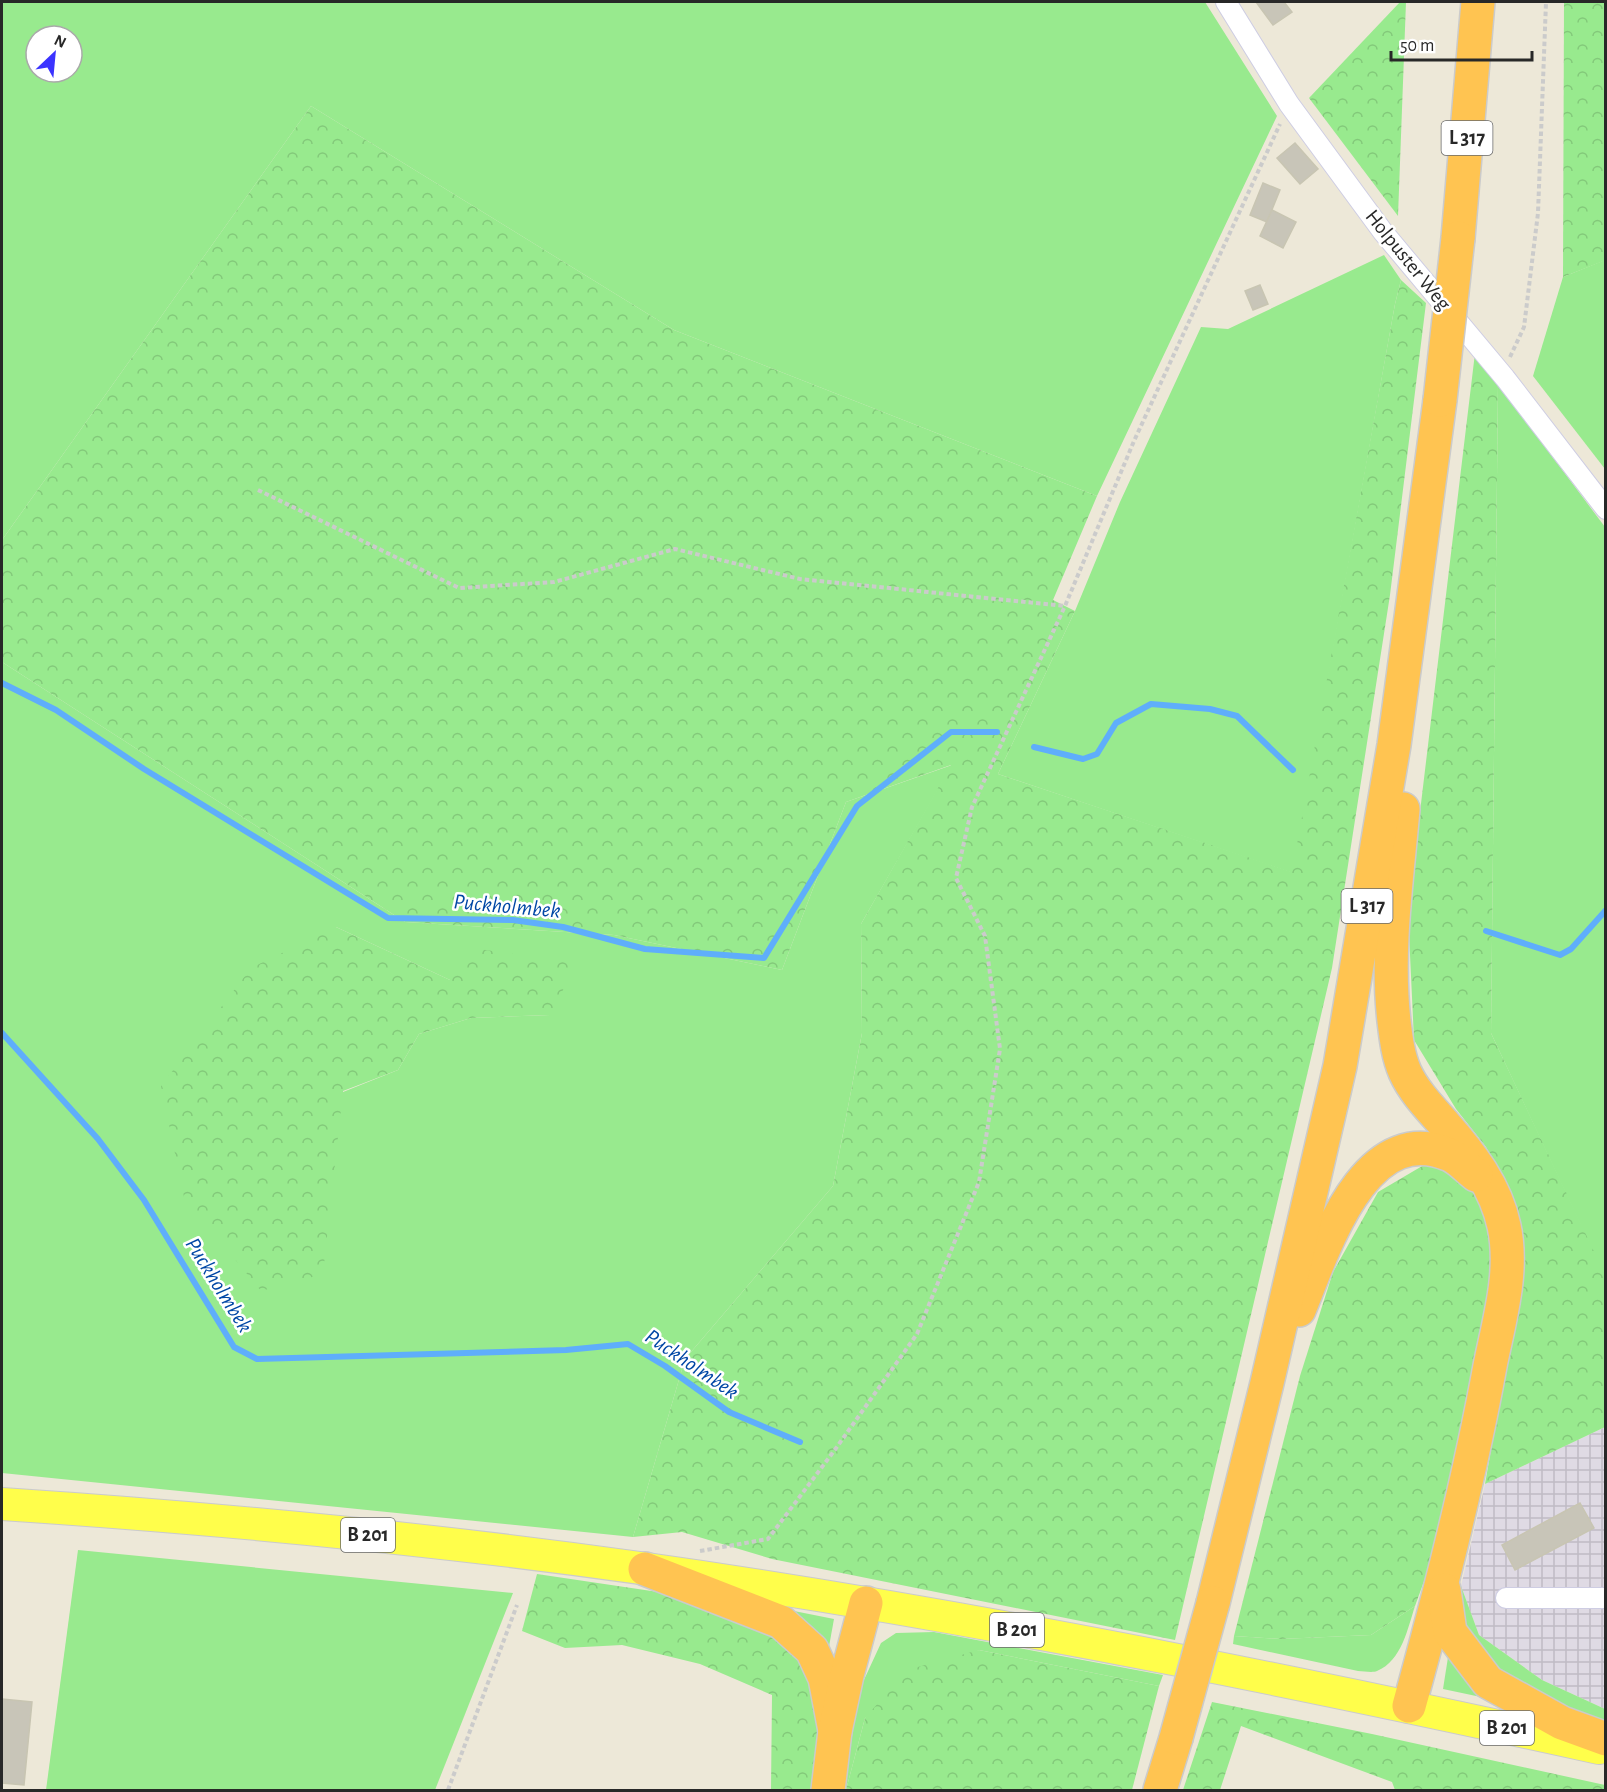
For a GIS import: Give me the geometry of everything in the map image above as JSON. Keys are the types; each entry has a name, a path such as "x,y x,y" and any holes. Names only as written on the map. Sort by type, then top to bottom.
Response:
{"highway":[{"name":"L 317","path":"1267,1383 1340,1066 1394,745 1440,399 1458,238 1478,2"},
{"path":"1394,745 1404,802 1392,950 1391,993 1397,1045 1411,1082 1464,1146 1489,1185 1504,1226 1506,1255 1505,1289 1478,1432 1443,1580 1409,1706"},
{"path":"1160,1791 1213,1603 1267,1383 1343,1206 1363,1180 1384,1161 1402,1151 1426,1150 1451,1155 1489,1185"},
{"path":"645,1569 781,1622 812,1650 825,1678 835,1731"},
{"path":"1443,1580 1450,1632 1488,1682 1562,1723 1605,1739"},
{"path":"828,1791 835,1731 866,1603"}],"main road":[{"name":"B 201","path":"2,1504 282,1525 519,1552 691,1575 866,1603 1168,1657 1605,1749"}],"street":[{"name":"Holpuster Weg","path":"1226,2 1289,104 1383,232 1505,378 1605,508"},
{"path":"1506,1598 1605,1599"}],"path":[{"path":"1509,361 1524,327 1538,213 1546,2"},
{"path":"691,1575 693,1552 768,1539 834,1451 917,1334 979,1182 1000,1049 985,936 956,878 972,807 1065,606 1134,441 1289,104"},
{"path":"258,490 459,588 554,582 675,549 800,579 1065,606"},
{"path":"448,1791 517,1605"}],"shaded area":[{"path":"1605,1427 1605,1709 1542,1680 1479,1635 1461,1586 1485,1484"}],"green space":[{"path":"2,2 1205,2 1277,116 1097,496 674,330 311,106 2,540"},
{"path":"1400,2 1406,2 1398,216 1309,98"},
{"path":"1564,2 1605,2 1606,260 1563,277"},
{"path":"311,106 674,330 1097,496 1053,600 1075,611 998,774 1292,872 1401,280 1426,303 1390,595 1332,968 1175,1640 772,1559 682,1532 633,1537 685,1359 833,1186 862,1033 861,924 951,765 846,802 782,970 614,935 405,922 2,662 2,540"},
{"path":"1384,255 1401,280 1293,873 998,774 1075,611 1120,502 1201,327 1228,329"},
{"path":"1605,260 1605,469 1533,376 1563,277"},
{"path":"1475,353 1498,384 1491,1033 1606,1277 1605,1427 1485,1484 1519,1289 1515,1207 1486,1147 1456,1109 1414,1040 1408,912"},
{"path":"1498,384 1605,527 1605,1277 1491,1033"},
{"path":"2,662 405,922 614,935 782,970 846,802 952,765 861,924 862,1033 833,1186 685,1359 633,1537 2,1473","holes":["336,927 450,980 550,1015 471,1018 419,1034 398,1070 343,1092"]},
{"path":"336,927 450,980 472,948 577,963 550,1015 471,1018 419,1034 398,1070 343,1091 323,1274 261,1291 184,1197 161,1086 251,968"},
{"path":"1429,1162 1463,1175 1482,1204 1492,1238 1495,1277 1435,1551 1415,1606 1371,1635 1281,1639 1234,1636 1300,1376 1333,1272 1378,1192"},
{"path":"78,1550 513,1593 435,1790 46,1790"},
{"path":"537,1574 665,1593 721,1609 770,1636 801,1660 822,1697 815,1790 771,1790 772,1695 700,1664 622,1645 565,1648 522,1631"},
{"path":"1461,1586 1479,1635 1542,1680 1605,1709 1605,1730 1499,1679 1460,1624"},
{"path":"1415,1606 1398,1652 1386,1666 1375,1672 1358,1671 1233,1644 1234,1636 1281,1639 1371,1635"},
{"path":"789,1610 834,1619 828,1652"},
{"path":"934,1632 1163,1675 1159,1686 979,1650 865,1718 846,1790 842,1790 845,1749 863,1682 881,1643 896,1633"},
{"path":"979,1650 1159,1686 1132,1790 846,1790 865,1718 907,1670"},
{"path":"1449,1651 1495,1700 1443,1689"},
{"path":"1212,1702 1605,1785 1605,1790 1395,1790 1392,1782 1241,1726 1220,1790 1183,1790"}],"building":[{"path":"1256,2 1284,2 1292,12 1273,25"},
{"path":"1295,143 1318,169 1300,184 1277,158"},
{"path":"1263,183 1280,190 1267,222 1250,215"},
{"path":"1272,210 1296,222 1283,248 1260,236"},
{"path":"1260,285 1268,304 1253,310 1245,291"},
{"path":"1580,1503 1594,1528 1515,1570 1502,1545"},
{"path":"2,1699 32,1702 24,1785 2,1783"}],"waterway":[{"name":"Puckholmbek","path":"2,683 56,710 144,769 388,918 513,920 563,927 645,949 764,958 857,806 951,732 997,732"},
{"name":"Puckholmbek","path":"1034,747 1083,759 1097,754 1116,723 1151,704 1210,709 1237,716 1293,770"},
{"name":"Puckholmbek","path":"1486,931 1560,955 1571,949 1606,910"},
{"name":"Puckholmbek","path":"2,1033 98,1139 144,1200 234,1347 257,1359 566,1350 628,1344 665,1366 729,1412 800,1442"}]}
